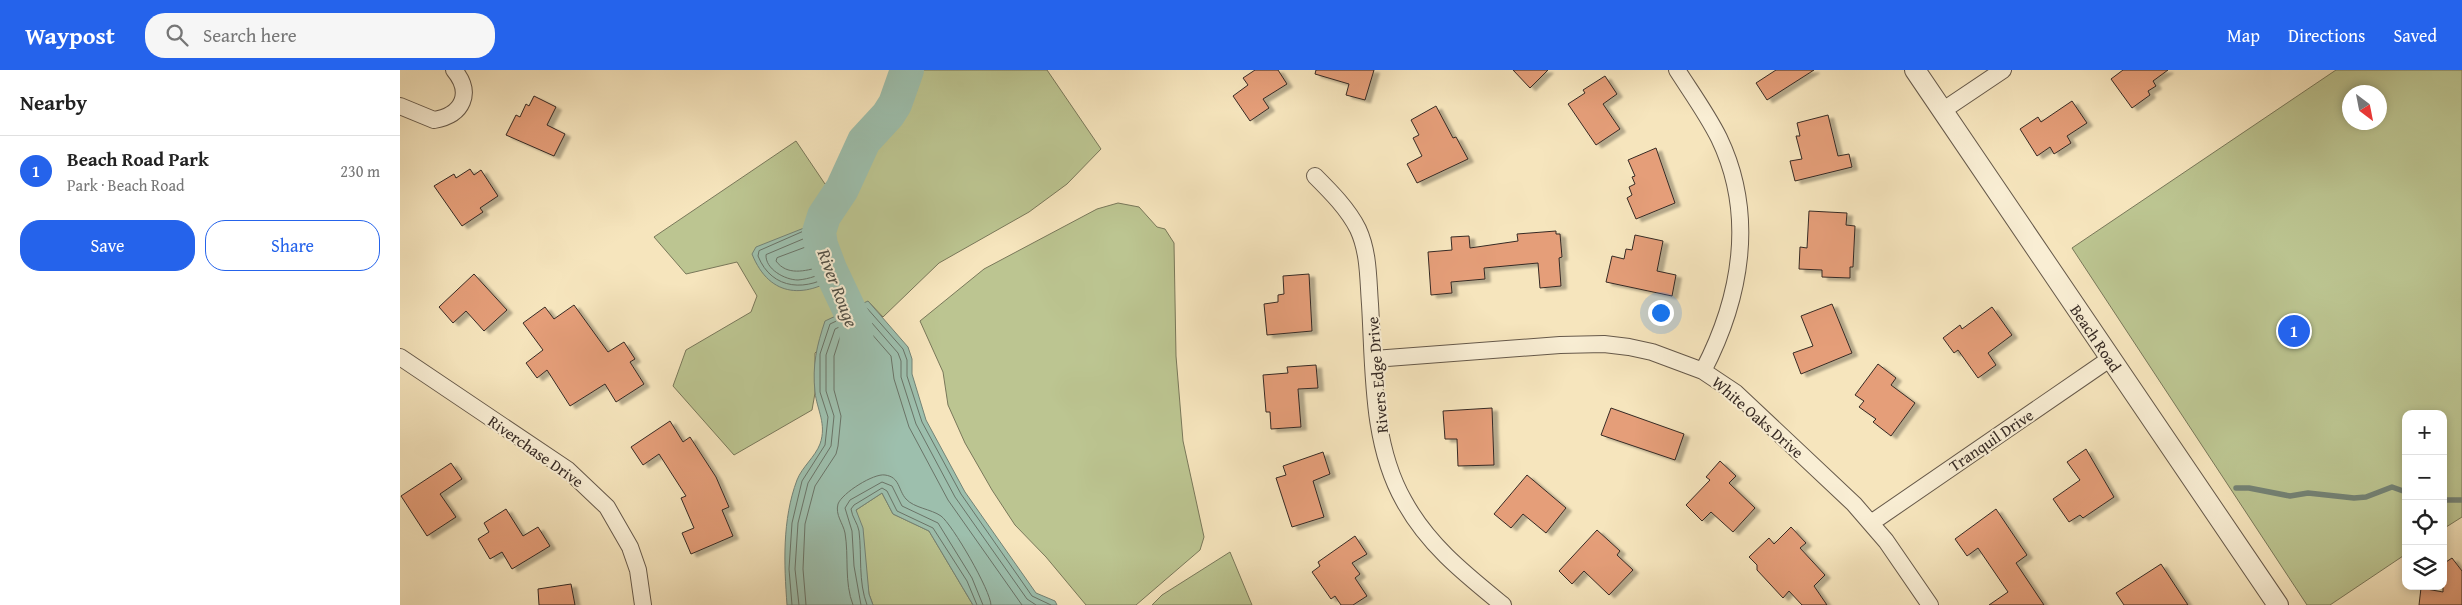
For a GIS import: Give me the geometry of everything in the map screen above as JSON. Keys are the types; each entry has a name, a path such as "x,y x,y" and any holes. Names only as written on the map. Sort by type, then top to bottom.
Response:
{"street":[{"path":"400,106 434,120 454,114 461,104 465,92 461,79 454,70"},
{"path":"1677,70 1720,140 1734,182 1740,215 1740,252 1733,297 1713,352 1703,371"},
{"name":"Beach Road","path":"1915,70 2278,605"},
{"path":"1942,111 2002,70"},
{"name":"Rivers Edge Drive","path":"1315,176 1337,198 1350,216 1363,243 1366,258 1376,396 1382,437 1393,478 1404,502 1425,533 1450,561 1503,605"},
{"name":"White Oaks Drive","path":"1374,359 1560,345 1604,344 1652,352 1703,371 1736,393 1838,488 1871,523 1930,605"},
{"name":"Riverchase Drive","path":"400,357 568,470 607,507 630,547 638,570 643,605"},
{"name":"Tranquil Drive","path":"1871,523 2111,358"}],"green space":[{"path":"918,70 1047,70 1101,149 1067,184 1029,212 939,263 883,317 868,301 815,353 815,393 812,410 734,455 673,386 686,350 751,312 757,296 737,262 686,274 654,237 796,141 825,184 856,173 873,140 899,118 917,90"},
{"path":"2336,70 2462,70 2462,517 2447,526 2447,410 2402,410 2402,557 2330,605 2307,605 2072,248"},
{"path":"1118,203 1139,207 1157,227 1165,229 1174,243 1176,356 1183,441 1204,537 1200,550 1136,605 1086,605 1046,557 1015,525 992,490 965,443 948,405 943,372 920,321 984,269 1097,209"},
{"path":"882,493 893,514 929,531 973,605 873,605 869,594 856,510"},
{"path":"1230,552 1252,605 1152,605 1162,595"}],"water":[{"path":"810,223 829,225 830,237 839,253 843,273 816,287 803,290 779,287 769,280 760,269 752,254 756,247 804,228"},
{"path":"868,301 908,347 912,359 912,374 926,420 965,492 1036,593 1055,601 1057,605 973,605 929,531 893,514 882,493 856,510 863,528 869,594 873,605 787,605 785,542 792,495 797,480 818,449 822,437 822,424 814,382 816,355 820,338 825,321"}],"building":[{"path":"1255,70 1278,70 1287,84 1263,99 1269,108 1250,121 1233,96 1248,85 1243,78"},
{"path":"1316,70 1374,70 1365,100 1346,95 1349,84 1315,74"},
{"path":"1513,70 1548,70 1530,88"},
{"path":"1776,70 1814,70 1767,100 1756,83"},
{"path":"2123,70 2168,70 2153,81 2156,86 2148,91 2150,95 2132,108 2111,79"},
{"path":"1605,76 1617,94 1603,104 1620,129 1596,145 1568,104 1585,93 1583,90"},
{"path":"534,96 556,107 547,125 565,134 554,156 506,135 516,115 520,117 526,104 529,106"},
{"path":"2072,101 2087,123 2067,136 2071,143 2054,154 2050,147 2037,156 2020,129 2038,117 2041,122"},
{"path":"1436,106 1453,138 1456,137 1468,159 1417,183 1407,164 1422,156 1413,138 1419,135 1411,120"},
{"path":"1828,115 1838,156 1849,154 1852,167 1795,181 1790,161 1802,159 1796,136 1800,136 1797,123"},
{"path":"1656,148 1675,203 1636,219 1627,198 1632,195 1629,187 1635,184 1632,177 1635,176 1628,160"},
{"path":"470,169 474,175 481,170 498,196 480,208 483,212 462,226 434,186 454,174 456,178"},
{"path":"1809,211 1847,213 1846,225 1855,226 1853,267 1850,267 1850,278 1822,277 1822,270 1799,269 1800,247 1807,248"},
{"path":"1556,231 1556,234 1560,234 1562,257 1559,258 1561,286 1540,288 1538,263 1484,268 1485,279 1451,282 1452,293 1431,295 1428,252 1452,250 1451,237 1469,236 1470,248 1518,241 1517,234"},
{"path":"1635,235 1663,241 1657,271 1676,275 1672,296 1606,282 1612,256 1624,259 1626,249 1632,250"},
{"path":"474,274 507,310 484,331 466,311 453,323 439,307"},
{"path":"1309,274 1312,331 1267,335 1264,304 1278,302 1278,295 1284,294 1283,276"},
{"path":"1832,304 1852,353 1801,374 1793,353 1813,346 1801,316"},
{"path":"574,305 608,352 624,342 635,359 630,362 644,384 616,402 605,384 570,406 547,370 537,378 526,363 543,350 523,323 545,307 554,319"},
{"path":"1992,307 2012,335 1988,353 1996,365 1978,378 1958,350 1954,353 1943,338 1960,325 1962,329"},
{"path":"1878,364 1896,378 1891,385 1915,403 1891,436 1873,422 1876,419 1859,407 1864,401 1855,395"},
{"path":"1316,365 1318,388 1298,389 1301,427 1271,429 1270,412 1266,412 1263,375 1288,373 1287,367"},
{"path":"1492,408 1494,465 1458,466 1457,439 1445,439 1443,411"},
{"path":"1611,408 1684,434 1675,460 1601,435"},
{"path":"670,421 683,442 690,437 716,477 729,507 722,510 733,536 691,554 682,533 694,528 681,498 686,496 659,454 643,465 631,447"},
{"path":"2086,449 2114,497 2083,518 2080,515 2069,522 2053,499 2080,480 2067,462"},
{"path":"1323,452 1330,474 1313,481 1324,517 1292,527 1276,478 1286,475 1283,466"},
{"path":"1720,461 1736,476 1729,483 1755,508 1733,532 1711,512 1702,521 1686,505 1710,480 1706,477"},
{"path":"451,463 462,479 440,494 456,517 427,536 401,496"},
{"path":"1527,475 1566,508 1546,533 1523,514 1511,528 1494,514"},
{"path":"506,509 523,536 538,527 550,546 512,569 502,552 490,559 478,539 489,532 484,523"},
{"path":"1996,509 2027,555 2016,563 2044,605 1989,605 2008,592 1978,548 1967,556 1955,539"},
{"path":"1791,527 1806,543 1800,548 1825,575 1814,586 1827,605 1802,605 1789,591 1783,598 1757,570 1757,565 1749,557 1769,538 1774,544"},
{"path":"1597,530 1620,551 1617,555 1633,570 1609,595 1584,571 1572,584 1559,571"},
{"path":"1355,536 1367,554 1352,563 1360,574 1355,578 1367,596 1353,605 1341,605 1335,596 1331,599 1312,572 1320,566 1318,562"},
{"path":"2452,558 2462,571 2462,605 2419,605 2421,590 2443,592 2443,590 2447,590 2447,561"},
{"path":"2161,564 2188,605 2124,605 2116,593"},
{"path":"571,584 575,605 539,605 538,589"}],"waterway":[{"name":"River Rouge","path":"858,354 855,322 830,269 821,245 819,232 824,216 842,189 864,141 888,115 895,104 907,70"},
{"path":"2236,488 2249,488 2290,496 2308,493 2354,498 2366,497 2392,487 2402,491"},
{"path":"2447,500 2462,500"}],"place":[{"name":"Beach Road Park","path":"2294,331"}]}
